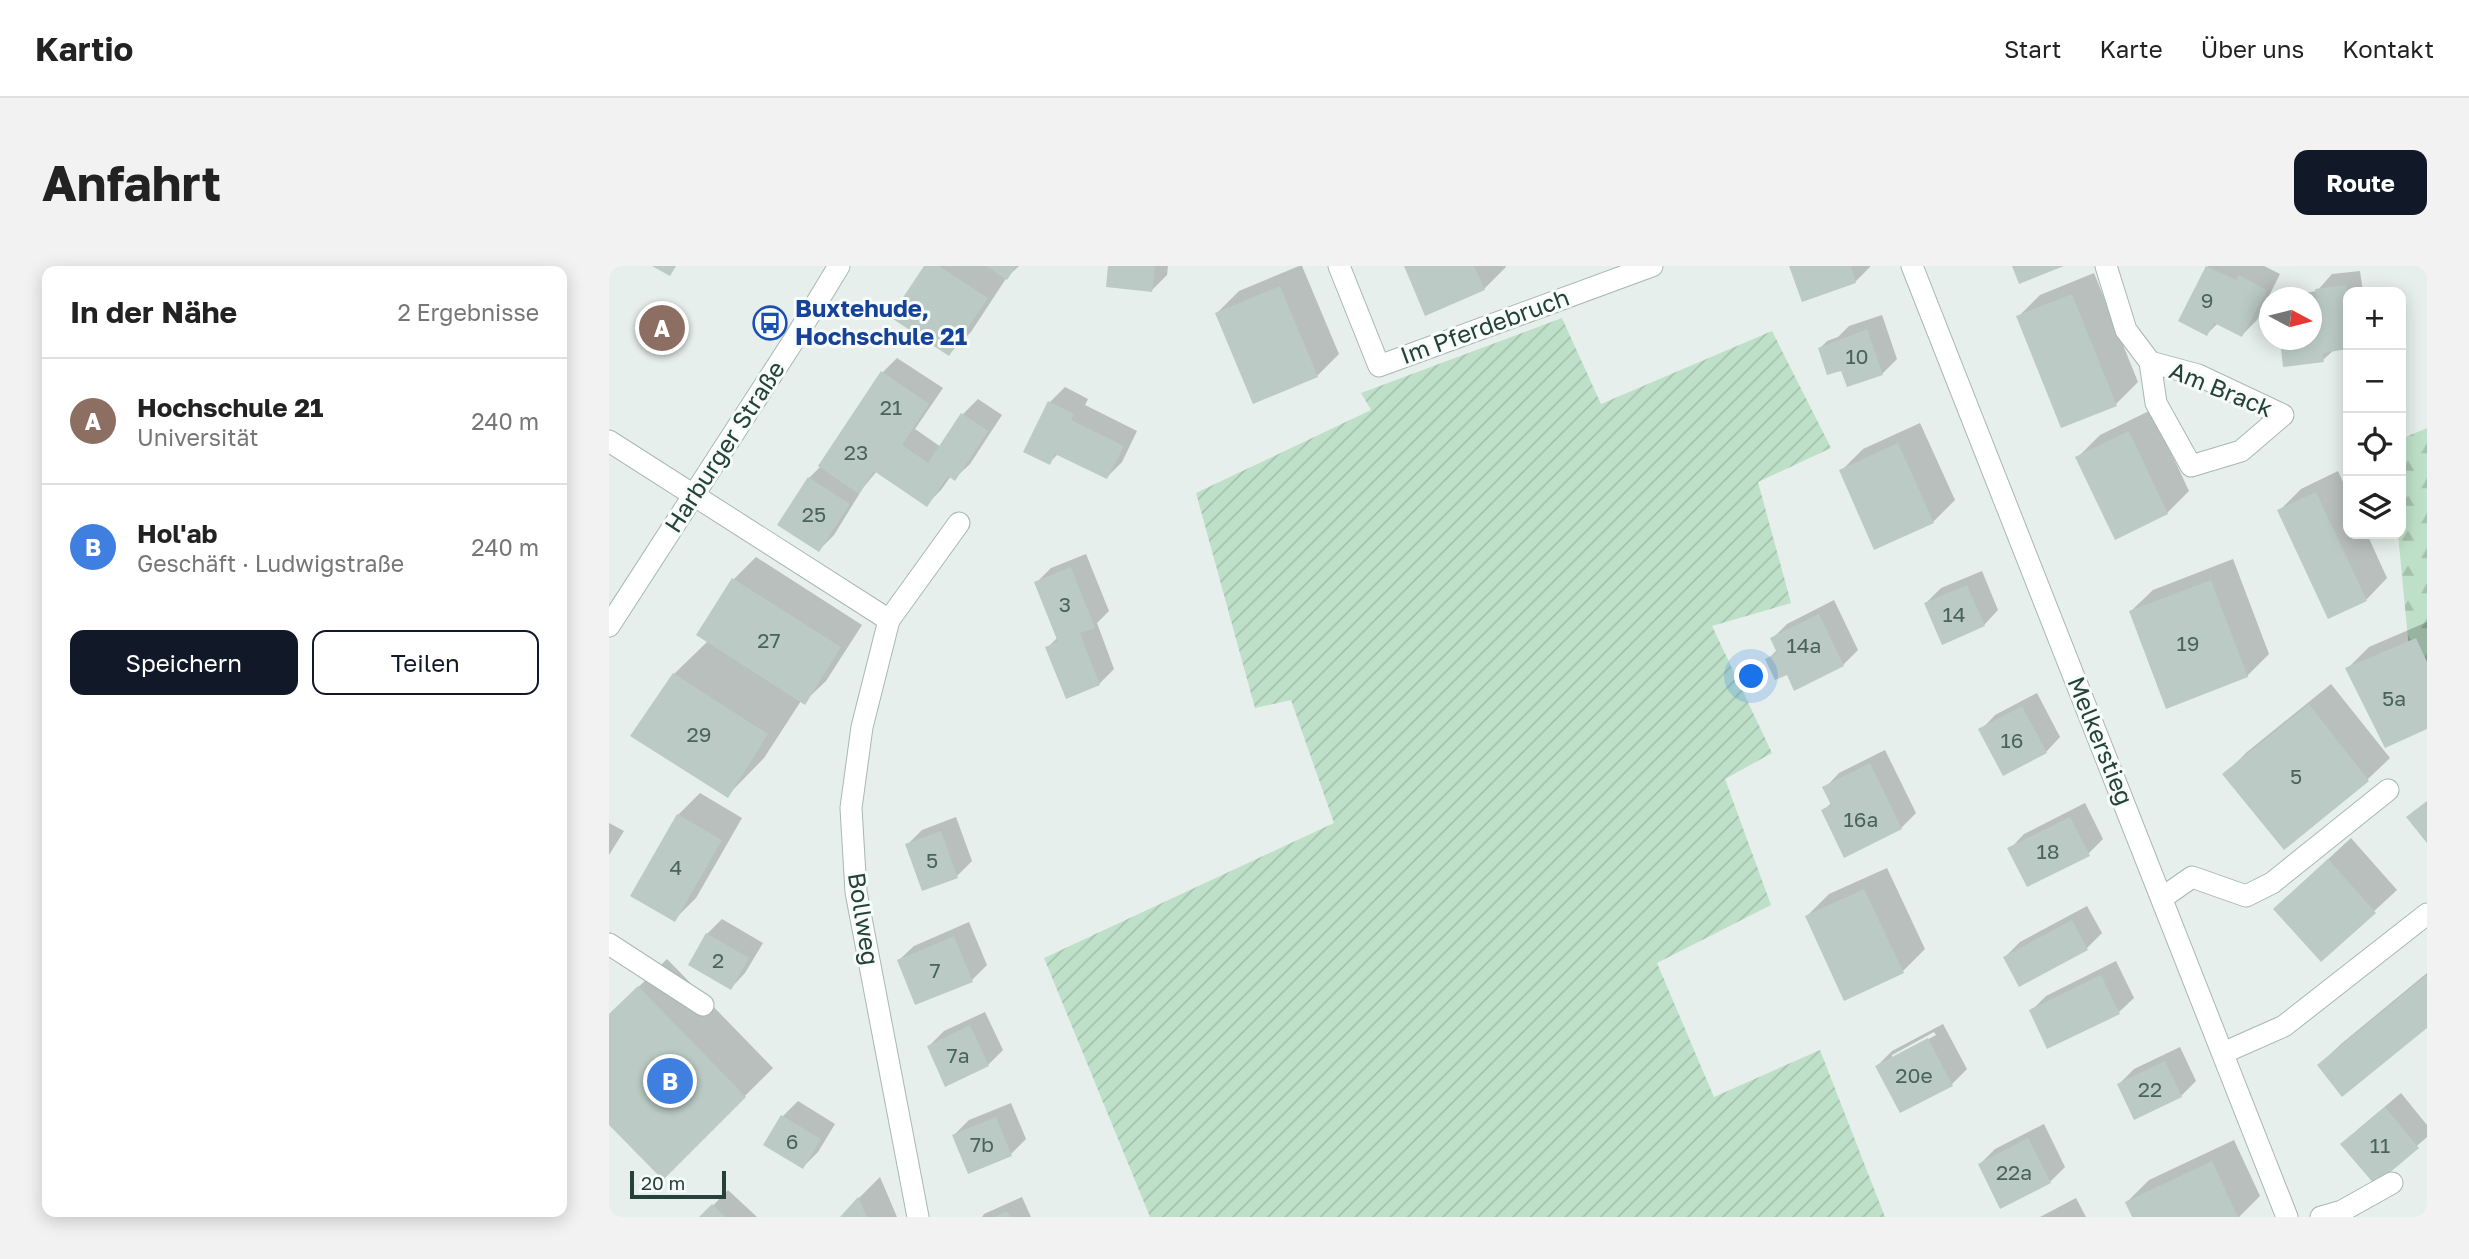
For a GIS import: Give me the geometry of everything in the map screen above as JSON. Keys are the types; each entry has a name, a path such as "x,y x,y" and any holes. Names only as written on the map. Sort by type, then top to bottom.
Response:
{"street":[{"name":"Harburger Straße","path":"609,625 839,266"},
{"name":"Im Pferdebruch","path":"1339,266 1379,366 1652,266"},
{"name":"Melkerstieg","path":"1912,266 2287,1217"},
{"name":"Am Brack","path":"2106,266 2126,330 2150,362 2156,403 2191,466 2241,451 2283,415 2198,375 2150,362"},
{"path":"609,441 889,620"},
{"name":"Bollweg","path":"918,1217 856,892 851,808 862,727 889,620 958,523"},
{"path":"2162,898 2192,877 2246,896 2272,883 2388,790"},
{"path":"2223,1053 2284,1026 2427,914"},
{"path":"609,944 703,1005"},
{"path":"2321,1217 2342,1211 2392,1183"}],"green space":[{"path":"1562,318 1601,404 1772,331 1831,448 1758,482 1791,603 1712,626 1772,753 1725,779 1771,905 1657,963 1714,1097 1820,1050 1885,1217 1150,1217 1044,958 1334,823 1291,700 1255,708 1196,493 1371,410 1361,393"},
{"path":"2427,428 2427,696 2411,670 2398,539 2406,539 2406,437"}],"building":[{"path":"652,266 676,266 670,276"},
{"path":"924,266 939,266 988,298 949,356 890,317"},
{"path":"986,266 1016,266 1007,280"},
{"path":"1108,266 1155,266 1152,292 1106,287"},
{"path":"1404,266 1474,266 1485,290 1425,316"},
{"path":"1789,266 1851,266 1856,283 1802,302"},
{"path":"2012,266 2064,266 2019,284"},
{"path":"2206,266 2236,280 2239,275 2261,287 2259,287 2259,305 2242,337 2214,323 2207,336 2178,321"},
{"path":"2346,285 2343,287 2343,350 2323,353 2324,362 2283,367 2281,350 2322,350 2322,288"},
{"path":"1280,286 1318,377 1253,404 1215,313"},
{"path":"2072,294 2117,406 2061,428 2016,316"},
{"path":"1867,329 1883,375 1847,387 1841,371 1827,375 1818,348"},
{"path":"881,371 929,404 902,445 928,463 961,413 988,431 955,481 948,476 927,507 874,471 859,494 818,466"},
{"path":"1048,401 1074,414 1071,420 1124,446 1107,479 1055,454 1050,465 1023,452"},
{"path":"2129,431 2168,514 2115,540 2075,457"},
{"path":"1898,443 1934,523 1874,550 1839,470"},
{"path":"808,477 850,504 819,552 777,525"},
{"path":"2316,492 2367,601 2328,619 2277,510"},
{"path":"1071,567 1095,628 1080,633 1100,685 1066,699 1045,647 1058,642 1034,582"},
{"path":"732,578 841,647 805,705 696,635"},
{"path":"2211,580 2248,677 2166,709 2129,611"},
{"path":"1967,585 1985,626 1942,645 1924,603"},
{"path":"1819,614 1844,666 1794,691 1787,675 1775,680 1765,659 1777,653 1770,638"},
{"path":"2416,638 2427,662 2427,729 2385,748 2345,668"},
{"path":"673,673 768,734 728,798 630,736"},
{"path":"2309,704 2369,781 2284,850 2222,774"},
{"path":"2022,706 2047,753 2003,776 1978,729"},
{"path":"1870,763 1902,829 1844,858 1821,810 1831,805 1822,787"},
{"path":"2427,801 2427,843 2406,817"},
{"path":"677,814 722,840 675,922 630,896"},
{"path":"2070,817 2090,856 2027,887 2007,848"},
{"path":"941,831 958,878 922,891 905,844"},
{"path":"2328,859 2376,913 2321,962 2273,909"},
{"path":"1864,889 1904,973 1844,1001 1805,916"},
{"path":"2072,920 2088,950 2019,987 2003,957"},
{"path":"706,933 749,958 731,990 688,965"},
{"path":"954,936 973,982 915,1005 897,960"},
{"path":"2101,975 2120,1014 2047,1049 2029,1010"},
{"path":"2427,975 2427,1028 2342,1097 2317,1065"},
{"path":"638,986 746,1097 663,1180 609,1125 609,1014"},
{"path":"970,1025 989,1066 945,1087 927,1046"},
{"path":"1928,1038 1953,1086 1900,1113 1875,1066"},
{"path":"2165,1061 2182,1097 2134,1120 2117,1084"},
{"path":"2385,1107 2419,1148 2375,1185 2340,1144"},
{"path":"781,1115 821,1139 803,1169 763,1145"},
{"path":"996,1117 1012,1156 968,1174 952,1135"},
{"path":"2028,1138 2051,1183 2000,1209 1978,1164"},
{"path":"2212,1161 2238,1217 2132,1217 2125,1202"},
{"path":"858,1197 867,1217 840,1217"},
{"path":"712,1204 726,1217 699,1217"},
{"path":"1007,1211 1010,1217 994,1217"}],"place":[{"name":"Buxtehude, Hochschule 21","path":"770,323"},
{"name":"Hochschule 21","path":"662,328"},
{"name":"Hol'ab","path":"670,1081"}]}
